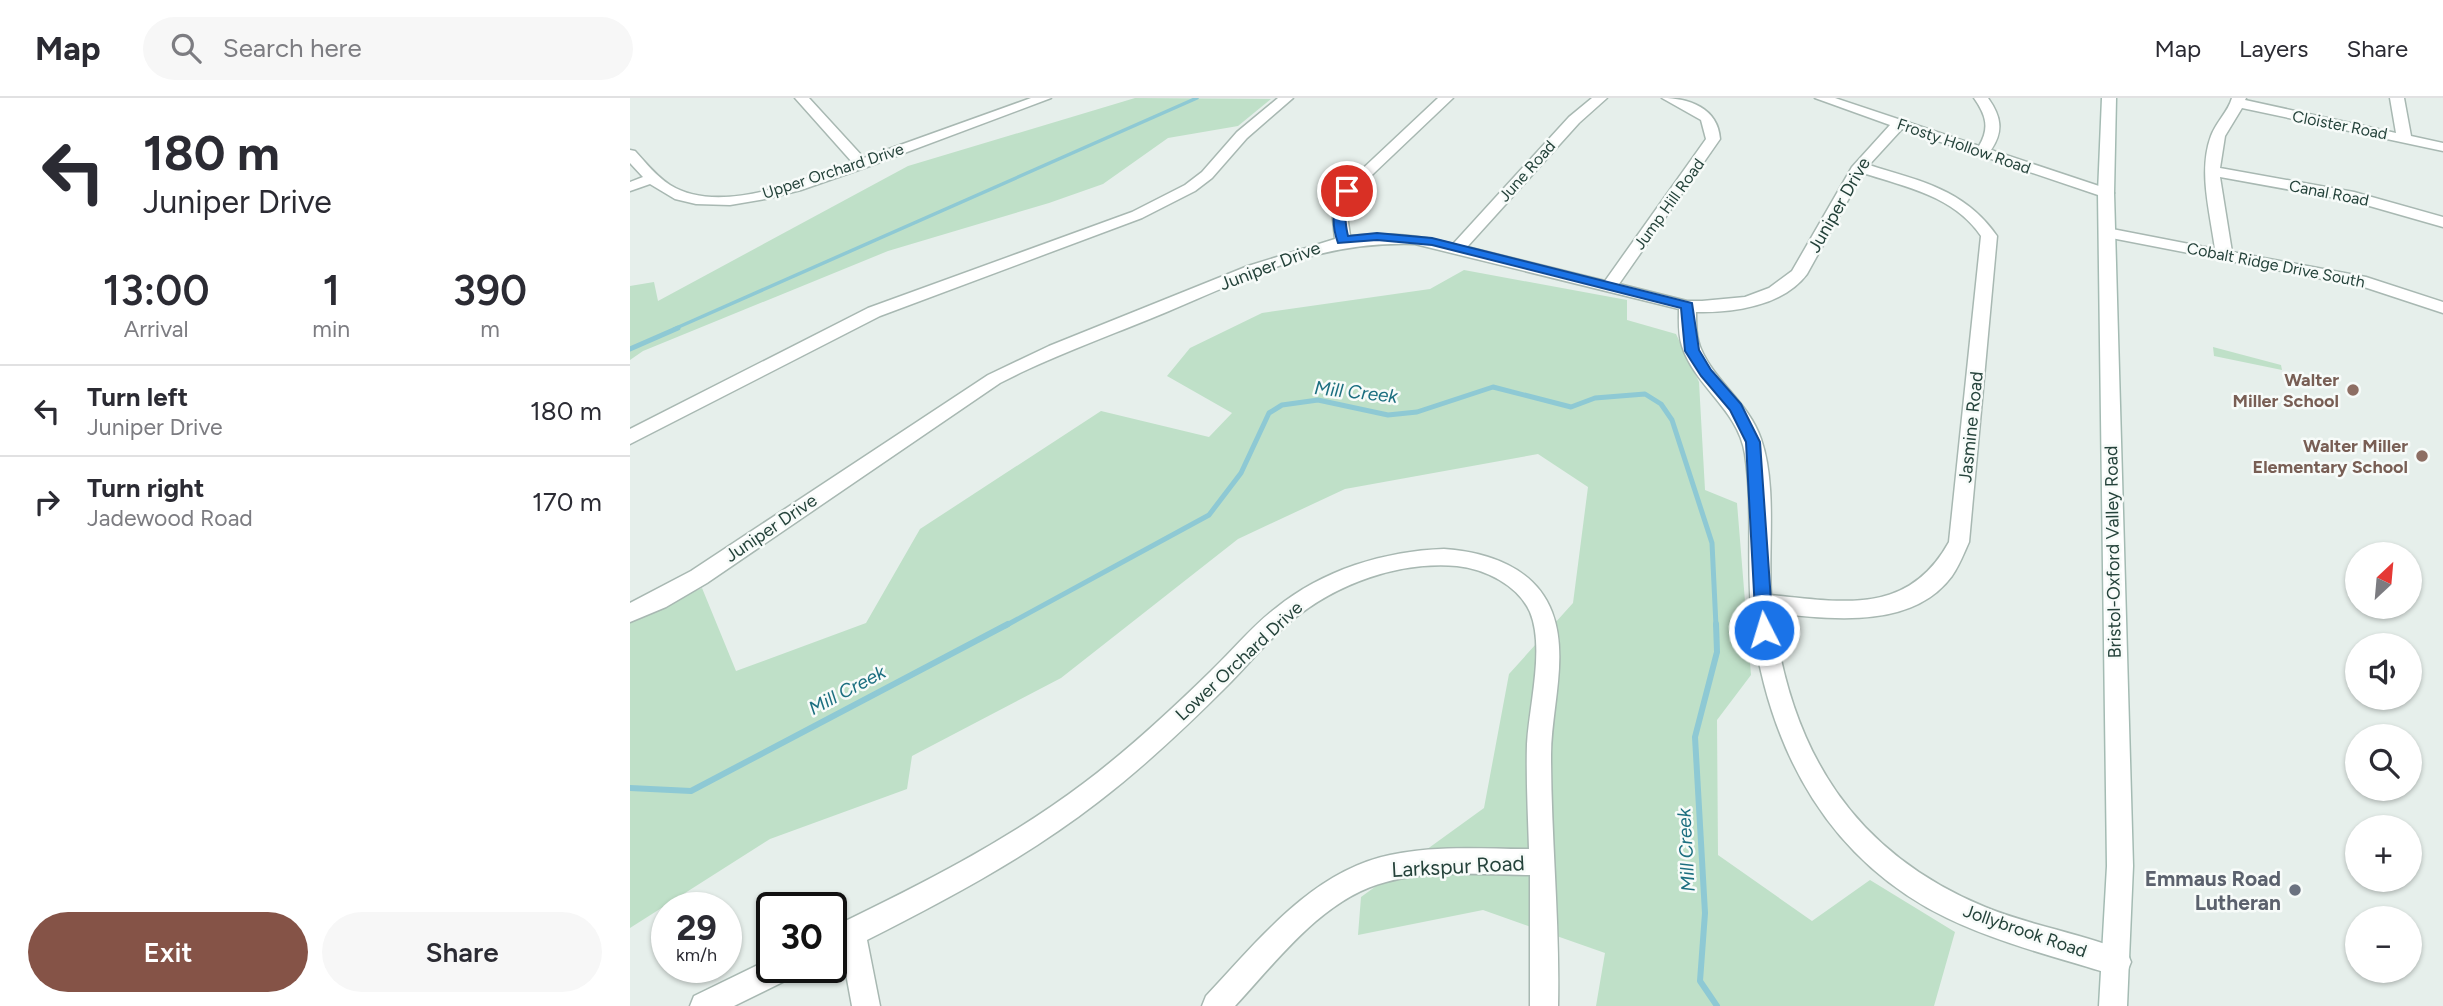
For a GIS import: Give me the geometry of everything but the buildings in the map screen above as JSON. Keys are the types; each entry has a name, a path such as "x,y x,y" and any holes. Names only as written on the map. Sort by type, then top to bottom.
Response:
{"street":[{"path":"802,98 862,164"},
{"path":"994,98 1009,111"},
{"name":"Upper Orchard Drive","path":"630,154 670,191 686,196 736,199 796,187 1044,98"},
{"path":"630,438 874,312 1137,215 1176,198 1206,175 1242,135 1286,98"},
{"path":"1343,240 1338,218 1341,201 1347,191 1446,98"},
{"name":"June Road","path":"1458,248 1574,120 1600,98"},
{"name":"Jump Hill Road","path":"1609,287 1713,139 1714,132 1705,116 1691,106 1669,98"},
{"name":"Frosty Hollow Road","path":"1822,98 2106,193"},
{"path":"1982,98 1990,108 1995,125 1993,135 1982,152"},
{"name":"Bristol-Oxford Valley Road","path":"2109,98 2106,193 2119,853 2117,962 2113,1006"},
{"path":"2397,98 2404,137"},
{"path":"2224,255 2213,171 2218,135 2238,100"},
{"name":"Cloister Road","path":"2238,100 2443,147"},
{"name":"Juniper Drive","path":"630,613 658,601 699,577 993,379 1045,355 1306,250 1343,240 1398,237 1458,248 1687,306 1726,305 1774,293 1791,283 1811,255 1859,167 1899,124"},
{"name":"Jasmine Road","path":"1761,603 1844,610 1896,603 1933,583 1951,562 1959,541 1989,236 1975,215 1951,200 1859,167"},
{"name":"Canal Road","path":"2213,171 2354,197 2443,222"},
{"path":"630,187 653,178"},
{"name":"Cobalt Ridge Drive South","path":"2107,233 2366,282 2443,308"},
{"name":"Jollybrook Road","path":"1687,306 1688,337 1692,351 1706,373 1736,408 1753,442 1761,603 1774,674 1797,746 1810,776 1854,834 1896,871 1941,900 1982,919 2117,962"},
{"name":"Lower Orchard Drive","path":"847,935 947,883 1038,830 1091,792 1143,750 1284,614 1314,593 1338,581 1383,566 1433,557 1478,561 1499,570 1528,592 1545,622 1548,641 1539,753 1544,1006"},
{"name":"Larkspur Road","path":"1216,1006 1316,906 1344,885 1368,874 1394,867 1430,863 1542,862"},
{"path":"847,952 866,1006"},
{"path":"704,1006 756,980"}],"green space":[{"path":"1135,98 1271,99 1238,126 1168,138 1103,184 888,251 643,351 630,360 630,286 654,282 658,301 908,166"},
{"path":"1464,270 1627,300 1627,320 1676,334 1699,382 1705,490 1737,503 1751,675 1717,720 1718,855 1812,921 1870,880 1955,932 1934,1006 1596,1006 1605,953 1483,910 1358,935 1361,897 1484,808 1509,674 1573,603 1588,487 1538,454 1345,489 1238,539 1061,678 912,756 907,789 770,839 687,892 651,892 651,915 630,928 630,620 702,588 736,671 866,623 920,529 1101,411 1209,437 1232,413 1167,376 1190,348 1262,313 1430,289"},
{"path":"2213,347 2281,365 2282,370 2214,356"}],"waterway":[{"name":"Mill Creek","path":"674,329 1197,98"},
{"name":"Mill Creek","path":"630,349 678,328"},
{"name":"Mill Creek","path":"1005,626 1209,515 1241,473 1269,413 1282,405 1318,400 1388,415 1417,412 1493,387 1571,407 1595,398 1645,394 1661,404 1672,420 1712,543 1716,626"},
{"name":"Mill Creek","path":"630,788 691,791 1008,624"},
{"name":"Mill Creek","path":"1716,624 1717,652 1695,737 1705,913 1700,981 1717,1006"}],"place":[{"name":"Walter Miller School","path":"2353,390"},
{"name":"Walter Miller Elementary School","path":"2422,456"},
{"name":"Emmaus Road Lutheran","path":"2295,890"}],"route":[{"path":"1347,191 1341,201 1338,218 1343,240 1398,237 1432,242 1687,306 1688,337 1692,351 1706,373 1736,408 1753,442 1764,630"}]}
